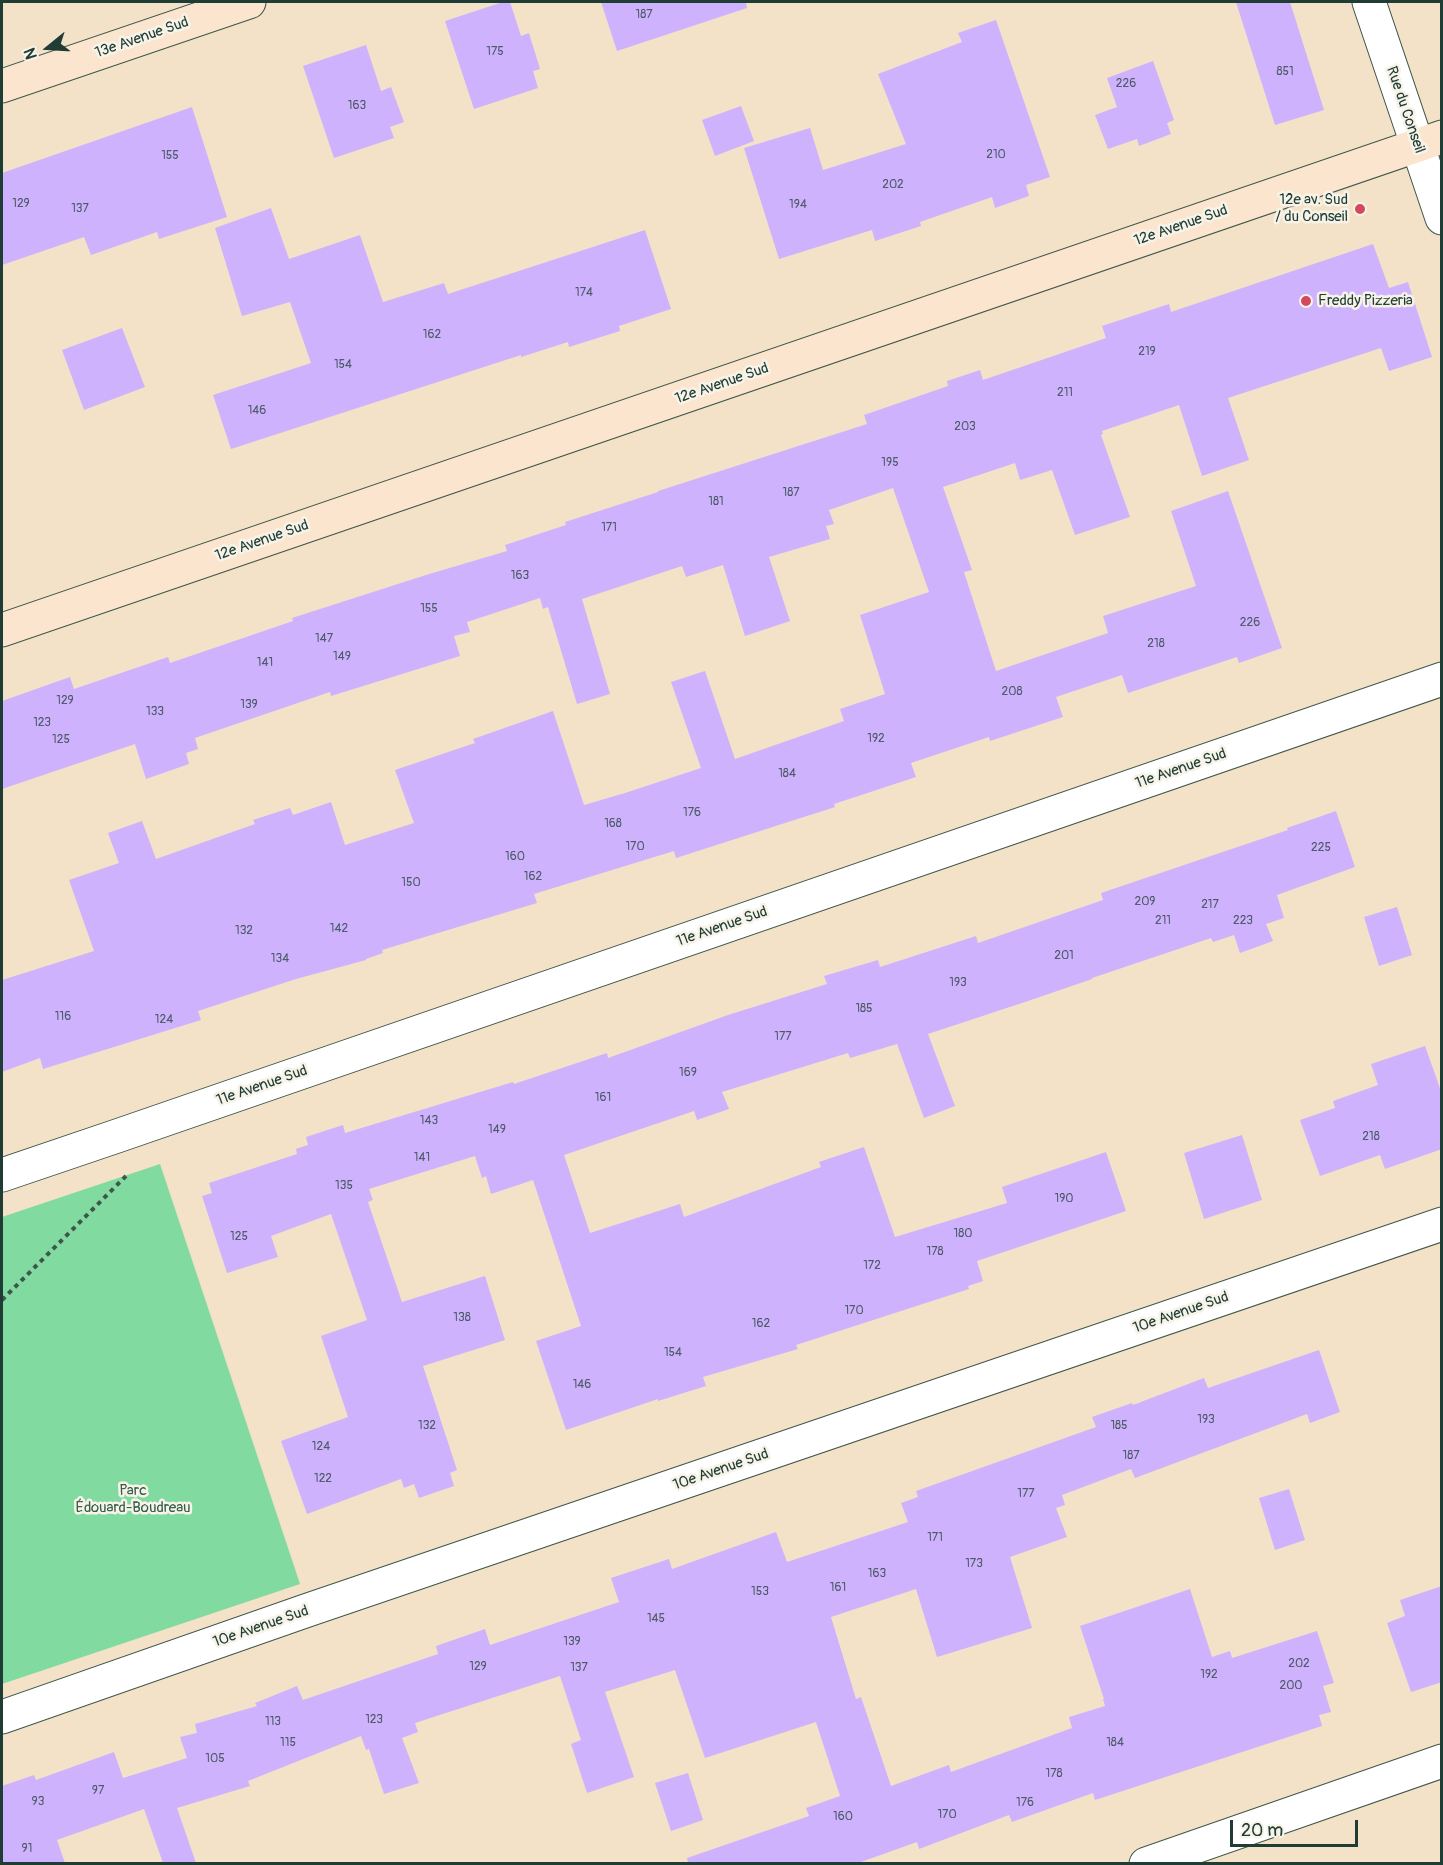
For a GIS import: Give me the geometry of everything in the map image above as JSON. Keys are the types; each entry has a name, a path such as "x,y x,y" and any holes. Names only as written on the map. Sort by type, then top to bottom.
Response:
{"main road":[{"name":"13e Avenue Sud","path":"2,86 249,2"},
{"name":"12e Avenue Sud","path":"2,630 1429,142"}],"street":[{"name":"Rue du Conseil","path":"1369,2 1429,142 1442,218"},
{"name":"11e Avenue Sud","path":"2,1174 1442,679"},
{"name":"10e Avenue Sud","path":"2,1717 319,1606 1442,1224"},
{"path":"1146,1863 1442,1761"}],"path":[{"path":"2,1300 126,1176 114,1137"}],"green space":[{"name":"Parc Édouard-Boudreau","path":"160,1164 300,1584 2,1684 2,1217"}],"building":[{"path":"503,2 510,2 521,36 529,33 540,69 533,71 538,88 474,109 445,21"},
{"path":"601,2 746,2 747,8 617,51"},
{"path":"1236,2 1290,2 1324,110 1275,125"},
{"path":"996,20 1050,177 1026,185 1029,196 995,208 992,197 920,222 921,226 875,241 872,230 779,259 744,148 810,128 823,170 906,144 878,74 962,42 958,33"},
{"path":"366,45 381,91 391,87 404,122 390,127 394,138 334,158 303,66"},
{"path":"1153,61 1174,120 1167,123 1171,134 1139,146 1137,139 1108,149 1095,115 1117,107 1107,78"},
{"path":"741,106 754,141 715,156 702,120"},
{"path":"192,107 227,217 159,239 157,232 91,255 84,237 2,265 2,173"},
{"path":"271,208 289,259 360,235 383,302 444,283 448,294 645,230 671,309 619,326 620,331 569,347 568,342 521,357 521,355 231,449 213,395 311,363 290,302 242,316 215,228"},
{"path":"1373,244 1389,288 1408,282 1432,357 1389,371 1381,348 1228,398 1249,460 1202,476 1179,405 1102,431 1101,435 1130,517 1075,535 1052,470 1020,480 1015,463 943,487 972,570 964,572 996,671 1108,633 1103,616 1196,586 1171,511 1228,491 1282,648 1239,663 1237,657 1128,693 1122,675 1056,697 1063,717 990,741 989,737 911,763 916,777 834,804 835,807 676,858 674,851 534,894 537,903 382,950 383,953 366,960 296,979 198,1011 201,1020 43,1069 40,1058 2,1072 2,980 94,951 69,880 119,863 108,833 142,821 156,859 255,824 253,820 290,808 293,815 331,802 345,845 414,823 395,770 475,743 473,739 553,711 584,805 625,793 701,768 671,682 705,671 735,759 844,721 840,709 885,694 860,615 929,592 893,488 829,510 834,524 826,526 830,539 769,557 790,621 745,636 723,565 686,577 682,566 582,599 610,694 577,704 548,607 543,609 540,598 467,622 470,632 454,636 460,656 331,696 330,692 195,738 198,749 186,753 189,764 146,779 135,744 2,789 2,701 70,677 74,689 168,657 170,663 293,621 292,618 507,551 505,545 566,525 565,522 867,424 864,415 948,386 947,381 980,370 983,380 1106,338 1102,326 1169,304 1171,312"},
{"path":"122,328 145,387 84,410 62,350"},
{"path":"1336,811 1355,867 1277,895 1284,918 1266,924 1273,941 1240,953 1234,935 1213,942 1211,938 928,1034 955,1106 924,1118 897,1044 850,1058 848,1053 722,1092 729,1109 697,1120 694,1111 564,1155 590,1233 680,1204 684,1217 821,1167 819,1162 864,1147 895,1237 1007,1203 1002,1187 1106,1152 1126,1211 977,1261 983,1281 968,1286 969,1289 796,1345 798,1349 703,1377 706,1386 658,1401 658,1399 566,1430 536,1341 581,1326 533,1180 491,1194 486,1176 482,1178 475,1156 369,1189 373,1200 368,1202 402,1302 485,1276 505,1340 423,1366 457,1470 450,1473 454,1486 419,1498 414,1484 404,1488 401,1479 307,1514 281,1441 348,1417 321,1336 367,1320 331,1214 271,1236 278,1257 227,1273 202,1196 212,1193 209,1183 297,1154 296,1149 308,1145 306,1137 343,1125 345,1133 513,1082 514,1084 607,1053 608,1058 728,1015 827,984 824,976 878,960 880,967 976,936 978,943 1103,900 1101,893 1288,830 1287,828"},
{"path":"1397,907 1412,955 1379,966 1364,917"},
{"path":"1425,1046 1442,1094 1442,1149 1385,1169 1380,1155 1320,1176 1300,1120 1335,1108 1333,1101 1378,1085 1371,1064"},
{"path":"1242,1135 1262,1200 1204,1219 1184,1153"},
{"path":"1319,1350 1340,1412 1310,1423 1307,1414 1135,1478 1131,1469 1062,1495 1065,1505 1056,1508 1067,1537 1010,1557 1032,1628 937,1657 916,1589 831,1617 856,1699 861,1697 891,1786 949,1765 951,1772 1072,1728 1069,1717 1105,1706 1080,1626 1190,1589 1212,1657 1230,1651 1232,1658 1317,1631 1334,1683 1323,1686 1331,1712 1319,1715 1322,1726 1095,1800 1093,1793 1012,1822 1009,1815 919,1849 917,1842 858,1863 688,1863 687,1858 809,1816 806,1808 840,1796 816,1722 705,1758 675,1670 605,1692 634,1777 587,1793 571,1744 581,1740 560,1676 415,1723 418,1732 402,1738 419,1783 384,1794 369,1749 366,1750 361,1736 248,1781 250,1786 177,1808 196,1863 163,1863 144,1809 57,1840 65,1863 2,1863 2,1786 34,1775 36,1780 114,1752 123,1778 187,1758 180,1737 197,1733 195,1724 257,1706 255,1703 297,1686 303,1700 438,1654 436,1646 485,1629 490,1645 619,1602 611,1578 669,1559 672,1569 776,1532 787,1562 908,1522 901,1503 918,1497 916,1491 1096,1427 1092,1417 1132,1403 1133,1405 1204,1378 1208,1388"},
{"path":"1289,1489 1305,1540 1275,1550 1259,1498"},
{"path":"1442,1586 1442,1682 1411,1692 1387,1623 1405,1616 1400,1600"},
{"path":"688,1773 703,1820 671,1831 655,1783"}],"place":[{"name":"12e av. Sud / du Conseil","path":"1360,209"},
{"name":"Freddy Pizzeria","path":"1306,301"}]}
